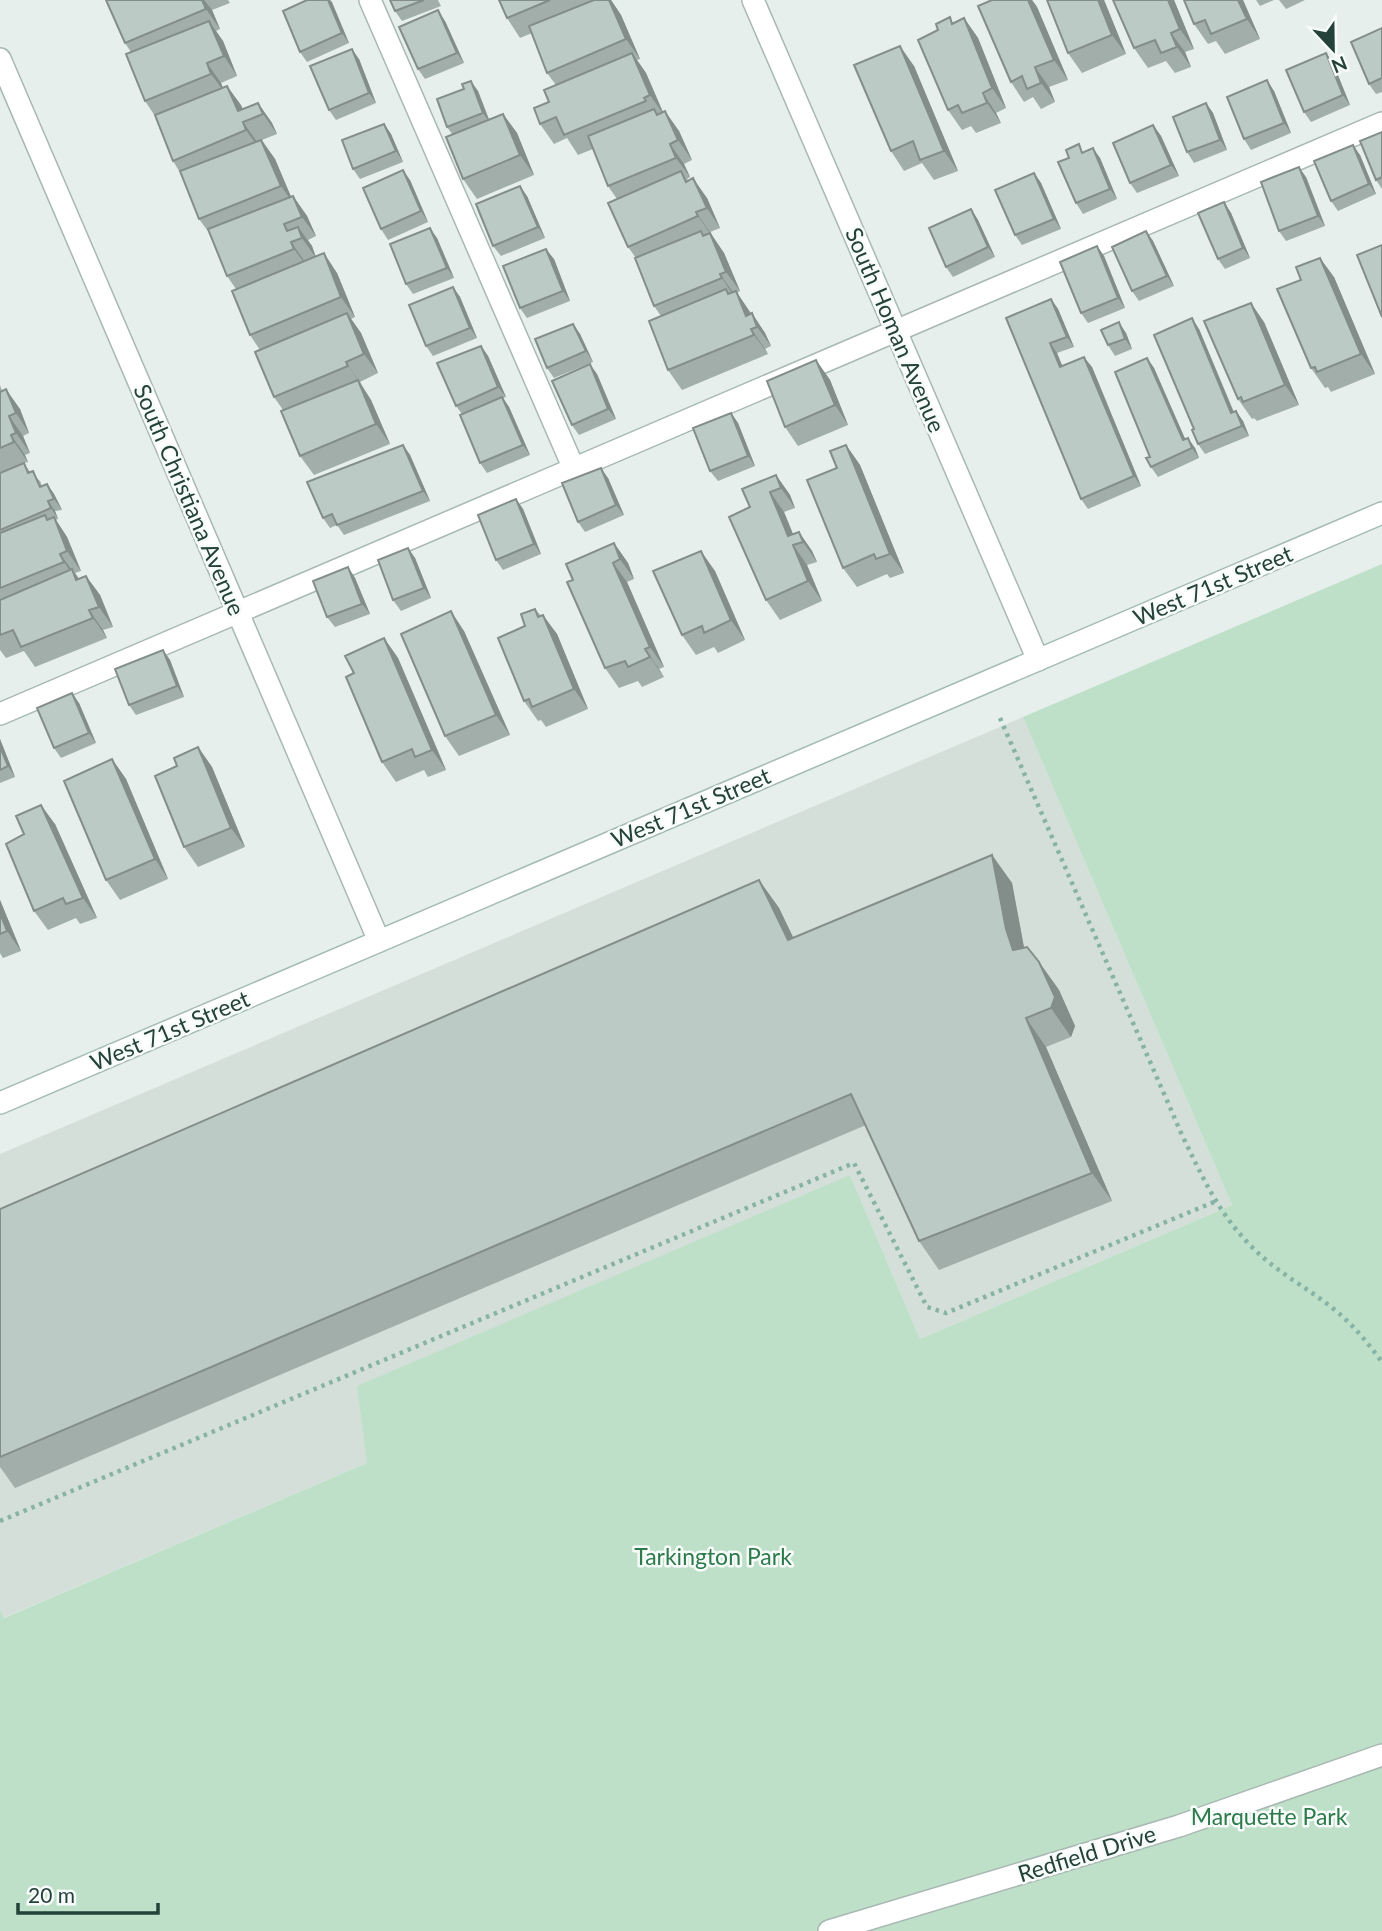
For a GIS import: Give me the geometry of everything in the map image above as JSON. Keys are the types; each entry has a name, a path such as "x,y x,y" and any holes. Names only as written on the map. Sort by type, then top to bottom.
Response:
{"street":[{"path":"370,0 574,469"},
{"name":"South Homan Avenue","path":"754,1 1038,660"},
{"name":"South Christiana Avenue","path":"0,59 379,941"},
{"path":"0,714 1382,123"},
{"name":"West 71st Street","path":"0,1103 1382,513"},
{"name":"Redfield Drive","path":"829,1931 1180,1826 1382,1755"}],"path":[{"path":"1000,718 1182,1135 1214,1202 1253,1248 1291,1280 1331,1306 1360,1332 1382,1362"},
{"path":"0,1521 854,1163 927,1307 946,1313 1214,1202"}],"shaded area":[{"path":"1023,717 1232,1205 920,1339 850,1175 367,1463 3,1618 0,1610 0,1154"}],"green space":[{"name":"Tarkington Park","path":"1382,564 1382,1931 0,1931 0,1610 4,1618 367,1463 357,1386 850,1175 920,1339 1232,1205 1023,717"}],"building":[{"path":"106,0 202,0 206,9 125,43"},
{"path":"307,0 328,0 342,33 300,52 283,11"},
{"path":"390,0 424,0 395,11"},
{"path":"499,0 550,0 507,18"},
{"path":"594,0 609,0 626,39 547,73 529,26"},
{"path":"992,0 1028,0 1054,60 1035,67 1041,83 1027,89 1022,76 1011,82 978,6"},
{"path":"1047,0 1098,0 1112,35 1068,53"},
{"path":"1113,0 1168,0 1180,29 1171,33 1177,47 1161,53 1155,40 1134,48"},
{"path":"1184,0 1238,0 1247,19 1211,34 1205,20 1194,24"},
{"path":"438,10 457,53 418,69 399,27"},
{"path":"950,17 952,24 964,18 992,88 983,93 987,103 962,113 958,105 948,110 918,40 938,30 936,24"},
{"path":"209,21 224,56 207,63 211,74 145,101 126,54"},
{"path":"1382,28 1382,78 1369,84 1351,42"},
{"path":"900,46 944,151 920,160 913,141 891,151 854,65"},
{"path":"352,49 369,93 329,110 310,66"},
{"path":"632,53 650,95 644,98 646,101 564,135 556,117 540,124 534,108 549,102 544,90"},
{"path":"1326,53 1343,95 1304,112 1286,70"},
{"path":"1267,80 1284,123 1244,139 1227,97"},
{"path":"471,81 483,113 447,127 437,99 464,89 462,84"},
{"path":"227,86 238,111 258,103 263,114 243,122 246,130 173,161 155,115"},
{"path":"1206,103 1220,140 1187,152 1173,117"},
{"path":"654,109 657,115 665,111 678,140 670,144 676,158 608,186 588,136"},
{"path":"503,114 520,155 463,179 446,137"},
{"path":"384,124 396,151 353,169 342,140"},
{"path":"1153,125 1171,165 1130,183 1113,143"},
{"path":"1382,132 1382,177 1376,180 1360,141"},
{"path":"261,140 281,186 199,219 180,171"},
{"path":"1079,144 1082,153 1093,148 1110,189 1076,203 1058,162 1069,158 1066,150"},
{"path":"1353,145 1369,184 1331,201 1314,161"},
{"path":"1299,167 1318,216 1279,231 1261,182"},
{"path":"403,170 421,211 381,229 363,188"},
{"path":"681,171 686,182 693,178 707,208 696,212 698,216 628,247 608,203"},
{"path":"1034,173 1054,219 1015,235 995,190"},
{"path":"520,186 538,227 493,246 476,204"},
{"path":"293,196 302,217 284,224 287,231 298,227 302,238 291,242 294,249 227,276 208,229"},
{"path":"1224,202 1243,248 1218,259 1198,213"},
{"path":"971,209 988,247 946,267 929,228"},
{"path":"430,228 447,268 406,284 390,244"},
{"path":"701,231 703,236 710,233 726,272 720,274 722,278 654,306 635,258"},
{"path":"1146,231 1167,276 1132,291 1112,247"},
{"path":"1382,245 1382,317 1357,255"},
{"path":"1097,246 1118,298 1081,313 1060,262"},
{"path":"546,249 563,291 520,308 503,266"},
{"path":"324,253 341,297 250,335 232,291"},
{"path":"1320,258 1361,354 1317,372 1315,367 1311,368 1277,289 1301,280 1296,267"},
{"path":"453,287 470,328 426,346 409,305"},
{"path":"726,289 728,294 736,291 746,316 752,313 757,327 751,329 754,335 668,370 649,321"},
{"path":"1051,299 1067,337 1050,343 1060,367 1084,357 1134,476 1081,499 1006,318"},
{"path":"1251,303 1285,385 1243,402 1241,397 1238,399 1204,321"},
{"path":"347,313 364,354 346,362 348,366 274,397 255,352"},
{"path":"1192,318 1231,413 1236,411 1242,426 1198,444 1154,335"},
{"path":"1119,322 1125,339 1108,345 1101,330"},
{"path":"573,324 586,351 547,368 535,339"},
{"path":"481,346 498,387 456,406 437,363"},
{"path":"1147,358 1183,440 1188,438 1192,448 1151,467 1146,458 1150,457 1115,372"},
{"path":"816,360 835,405 785,427 767,381"},
{"path":"590,364 608,409 572,425 552,381"},
{"path":"358,380 376,424 300,456 281,411"},
{"path":"6,389 16,413 9,416 16,433 11,435 14,442 0,448 0,392"},
{"path":"502,397 523,445 480,463 460,415"},
{"path":"731,413 748,456 710,471 693,428"},
{"path":"403,445 423,491 337,525 332,514 323,518 307,482"},
{"path":"846,445 890,554 876,559 874,554 843,568 807,480 837,468 830,451"},
{"path":"24,463 28,473 33,471 40,487 47,484 54,499 48,501 51,508 0,530 0,473"},
{"path":"601,468 616,505 578,522 562,483"},
{"path":"776,475 781,488 770,492 788,536 799,532 803,542 793,545 808,581 766,600 729,517 750,507 742,489"},
{"path":"516,499 534,544 496,560 478,515"},
{"path":"45,515 47,520 54,517 67,551 60,554 64,562 0,588 0,533"},
{"path":"614,543 620,559 613,563 650,647 645,649 650,657 628,667 625,661 605,668 567,582 573,580 566,564"},
{"path":"408,548 424,588 393,600 378,560"},
{"path":"701,551 731,620 704,633 702,626 682,635 653,571"},
{"path":"348,567 362,604 327,617 313,581"},
{"path":"72,569 76,580 86,576 99,607 89,610 93,618 21,647 13,630 0,635 0,600"},
{"path":"535,609 538,617 543,615 574,689 532,707 529,699 524,701 498,638 525,626 521,614"},
{"path":"451,611 496,715 445,736 401,634"},
{"path":"384,638 432,750 415,757 412,749 382,762 346,677 354,673 345,656"},
{"path":"163,650 177,686 129,705 115,669"},
{"path":"72,693 89,733 54,748 37,708"},
{"path":"0,747 8,766 0,770"},
{"path":"198,747 231,828 184,847 155,776 177,766 174,758"},
{"path":"112,759 155,859 106,880 64,781"},
{"path":"41,805 83,898 66,904 63,898 34,911 6,844 24,834 16,816"},
{"path":"992,855 1006,929 1013,950 1027,947 1039,962 1055,997 1051,1008 1026,1018 1092,1173 919,1241 851,1094 0,1457 0,1209 759,880 788,940"},
{"path":"0,913 7,931 0,934"}],"park label":[{"name":"Marquette Park","path":"1269,1817"}]}
